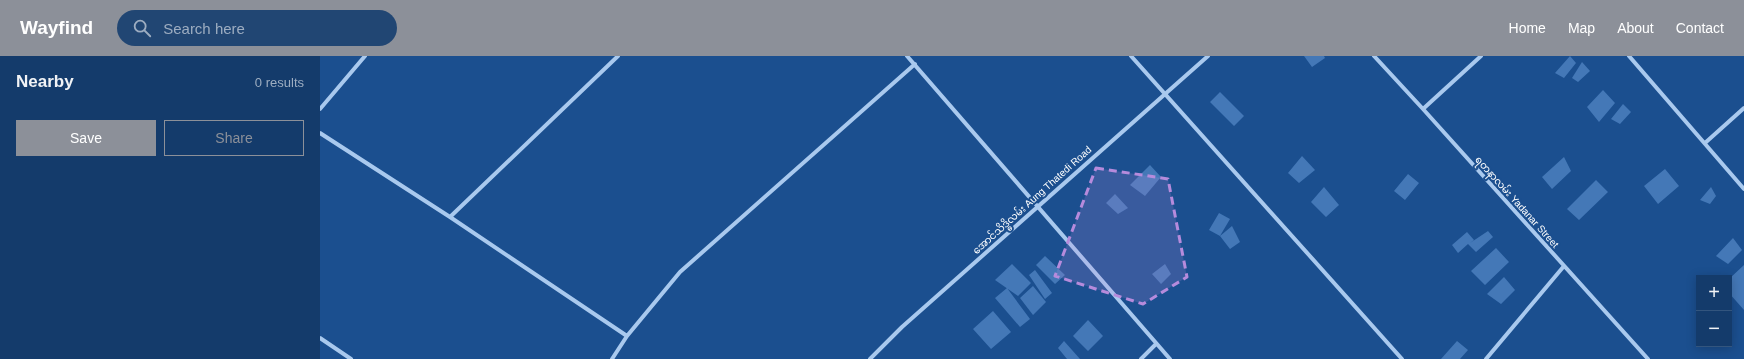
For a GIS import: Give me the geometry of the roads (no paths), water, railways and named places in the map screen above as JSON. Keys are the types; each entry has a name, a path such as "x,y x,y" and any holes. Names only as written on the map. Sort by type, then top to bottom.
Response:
{"street":[{"path":"320,109 365,56"},
{"path":"450,218 618,56"},
{"path":"907,56 1170,359"},
{"path":"1131,56 1402,359"},
{"name":"အောင်သိဒ္ဓိလမ်း Aung Thatedi Road","path":"870,359 902,327 1208,56"},
{"name":"ရတနာလမ်း Yadanar Street","path":"1374,56 1648,359"},
{"path":"1423,109 1481,56"},
{"path":"1629,56 1744,189"},
{"path":"612,359 627,336 680,272 915,64"},
{"path":"1705,143 1744,108"},
{"path":"320,133 627,336"},
{"path":"1486,359 1564,266"},
{"path":"320,338 351,359"},
{"path":"1141,359 1156,344"}]}
